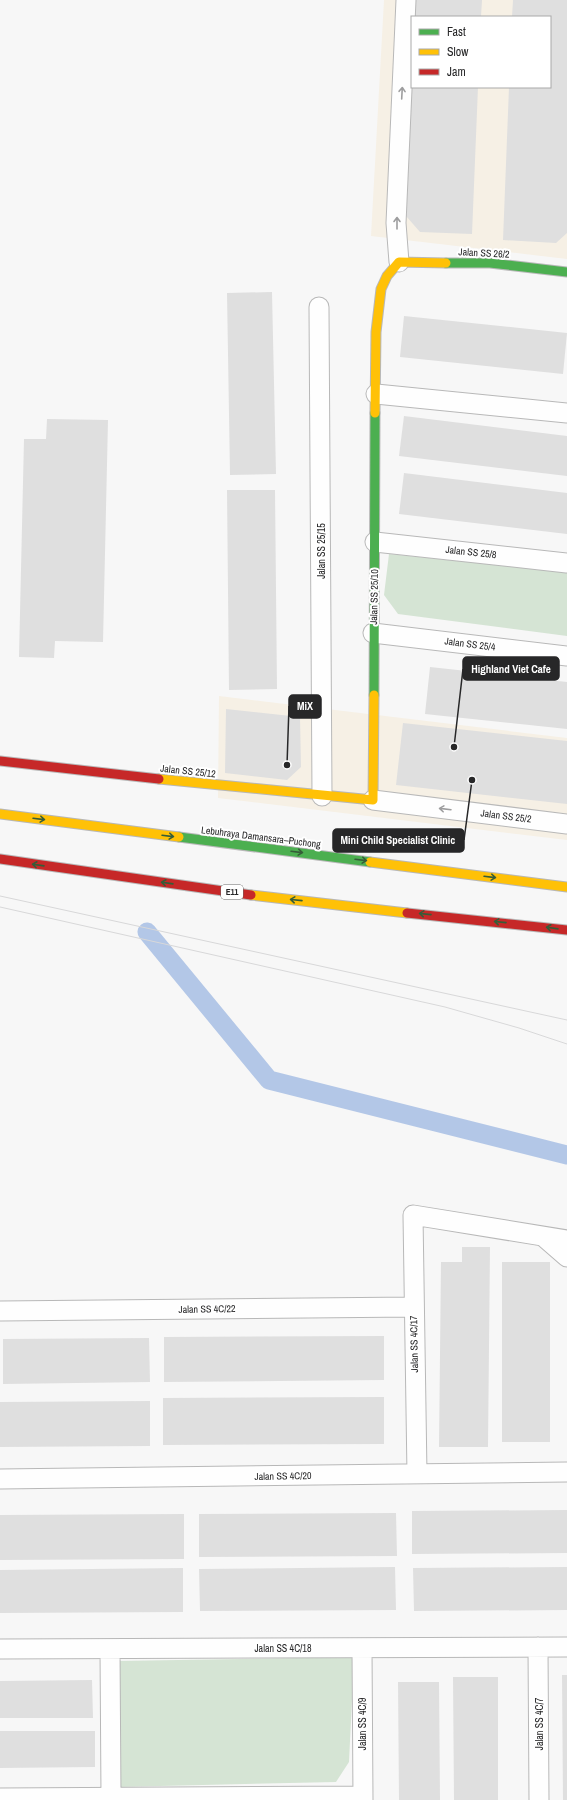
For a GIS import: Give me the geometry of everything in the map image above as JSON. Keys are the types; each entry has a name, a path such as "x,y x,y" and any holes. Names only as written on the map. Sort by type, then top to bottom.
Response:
{"main road":[{"name":"Jalan SS 26/2","path":"399,262 490,263 567,272"},
{"name":"Jalan SS 25/10","path":"373,800 376,332 381,289 387,276 399,262"},
{"name":"Jalan SS 25/12","path":"0,761 322,796 373,800"},
{"name":"Lebuhraya Damansara–Puchong","path":"0,814 567,887"},
{"name":"E11","path":"0,859 289,900 567,930"}],"street":[{"path":"399,262 396,223 406,0"},
{"name":"Jalan SS 25/15","path":"319,307 322,796"},
{"path":"376,394 567,413"},
{"name":"Jalan SS 25/8","path":"375,542 567,563"},
{"name":"Jalan SS 25/4","path":"373,633 567,656"},
{"name":"Jalan SS 25/2","path":"373,800 567,824"},
{"name":"Jalan SS 4C/17","path":"417,1474 413,1306 413,1215 544,1237"},
{"path":"544,1237 567,1240"},
{"path":"544,1237 567,1257"},
{"name":"Jalan SS 4C/22","path":"0,1311 413,1306"},
{"name":"Jalan SS 4C/20","path":"0,1479 567,1472"},
{"name":"Jalan SS 4C/7","path":"538,1647 539,1800"},
{"name":"Jalan SS 4C/18","path":"0,1649 567,1647"},
{"name":"Jalan SS 4C/9","path":"362,1648 363,1798"},
{"path":"110,1649 111,1797"},
{"path":"0,1798 363,1798"}],"shaded area":[{"path":"384,0 567,0 567,259 371,236"},
{"path":"219,696 567,738 567,840 218,798"}],"green space":[{"path":"389,554 567,572 567,636 398,614 384,595"},
{"path":"354,1657 349,1762 336,1782 117,1787 116,1661"}],"building":[{"path":"414,0 482,0 481,16 414,16"},
{"path":"513,0 567,0 567,233 556,243 503,240 509,88 551,88 551,16 512,16"},
{"path":"411,87 478,88 472,234 420,232 406,216"},
{"path":"272,292 276,474 230,475 227,293"},
{"path":"404,316 567,333 563,374 400,357"},
{"path":"404,416 567,436 567,476 399,456"},
{"path":"47,419 108,420 103,642 55,641 54,658 19,657 24,439 46,439"},
{"path":"404,473 567,493 567,534 399,514"},
{"path":"227,490 275,490 277,689 229,690"},
{"path":"430,667 567,682 567,729 425,714"},
{"path":"226,709 300,717 301,767 287,780 225,773"},
{"path":"403,723 567,741 567,804 396,785"},
{"path":"462,1247 490,1247 488,1447 439,1447 441,1262 462,1262"},
{"path":"502,1262 550,1262 550,1442 502,1442"},
{"path":"384,1336 384,1380 164,1382 164,1337"},
{"path":"149,1338 150,1382 3,1384 3,1339"},
{"path":"384,1397 384,1444 163,1445 163,1398"},
{"path":"150,1401 150,1446 0,1447 0,1402"},
{"path":"567,1510 567,1553 412,1554 412,1511"},
{"path":"396,1513 397,1556 199,1557 199,1514"},
{"path":"184,1514 184,1559 0,1560 0,1515"},
{"path":"395,1567 396,1610 200,1611 199,1569"},
{"path":"567,1567 567,1610 414,1611 413,1568"},
{"path":"183,1568 183,1612 0,1613 0,1570"},
{"path":"562,1675 567,1675 567,1800 563,1800"},
{"path":"453,1677 498,1677 498,1800 454,1800"},
{"path":"92,1680 93,1718 0,1718 0,1681"},
{"path":"398,1682 439,1682 440,1800 399,1800"},
{"path":"0,1731 95,1731 95,1767 0,1768"}],"waterway":[{"path":"147,932 269,1080 567,1155"}],"tram line":[{"path":"0,896 567,1020"},
{"path":"0,907 445,1007 519,1028 567,1044"}],"traffic: fast":[{"path":"446,263 490,263 567,272"},
{"path":"374,695 375,413"},
{"path":"179,837 370,862"}],"traffic: slow":[{"path":"375,413 376,332 381,289 387,276 399,262 446,263"},
{"path":"159,779 373,800 374,695"},
{"path":"0,814 179,837"},
{"path":"370,862 567,887"},
{"path":"251,895 407,913"}],"traffic: jam":[{"path":"0,761 159,779"},
{"path":"0,859 251,895"},
{"path":"407,913 567,930"}],"place":[{"name":"Highland Viet Cafe","path":"454,747"},
{"name":"MiX","path":"287,765"},
{"name":"Mini Child Specialist Clinic","path":"472,780"}]}
